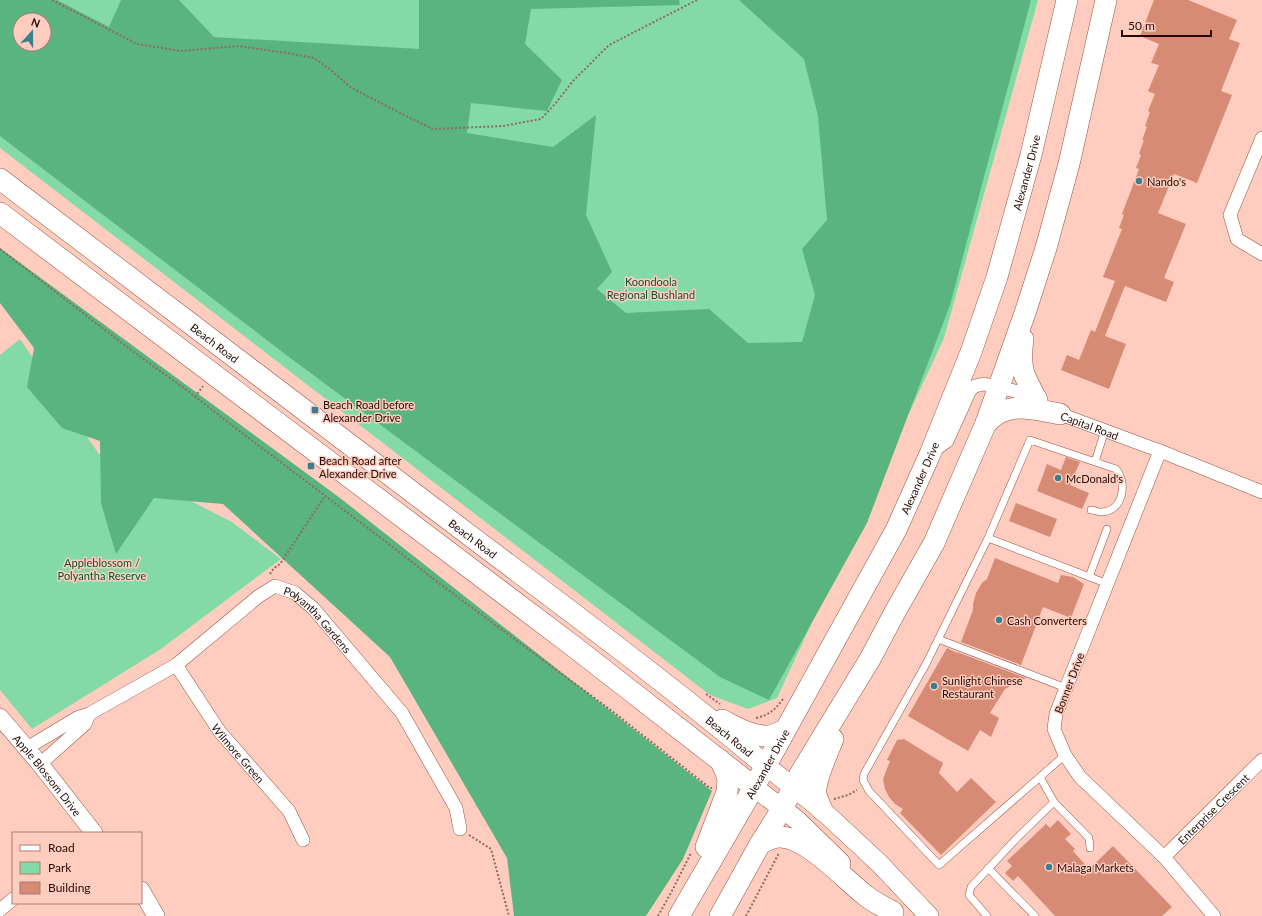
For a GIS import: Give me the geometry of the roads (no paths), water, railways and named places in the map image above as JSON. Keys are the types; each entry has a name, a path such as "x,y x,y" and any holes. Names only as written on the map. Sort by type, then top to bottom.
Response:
{"main road":[{"name":"Alexander Drive","path":"678,916 754,786 896,530 930,454 971,352 997,277 1031,155 1067,0"},
{"path":"720,916 760,844 782,809 800,774 870,659 934,543 986,423 1025,313 1046,248 1069,164 1106,0"},
{"name":"Beach Road","path":"0,179 645,669 793,787 828,804 880,864 929,916"},
{"path":"0,213 571,644 754,786 797,820 895,914"},
{"path":"1025,313 1021,361 1022,370 1026,382 1037,400"},
{"path":"986,423 1002,411 1012,408 1024,408 1060,414"},
{"path":"828,804 816,794 824,760 840,723 859,692 870,659"},
{"path":"645,669 670,679 717,717 742,731 767,736 785,730"},
{"path":"678,916 713,832 727,792 728,780 720,760"},
{"path":"760,844 770,839 781,837 797,841 812,850 866,896 895,914"}],"street":[{"path":"1262,138 1230,215 1237,239 1262,254"},
{"name":"Capital Road","path":"930,454 946,441 970,390 975,386 984,384 1015,391 1043,403 1060,414 1160,451 1262,492"},
{"name":"Bonner Drive","path":"1160,451 1056,714 1054,729 1065,755 1080,777 1164,857 1209,914"},
{"name":"Polyantha Gardens","path":"27,748 77,718 89,714 176,665 259,596 275,586 295,593 313,608 402,713 456,808 460,829"},
{"name":"Wilmore Green","path":"176,665 220,732 289,811 303,840"},
{"name":"Polyantha Gardens","path":"40,764 85,724 89,714"},
{"name":"Apple Blossom Drive","path":"0,717 40,764 88,831"},
{"name":"Enterprise Crescent","path":"1164,857 1262,760"},
{"path":"142,892 156,916"},
{"path":"0,910 12,900"}],"lane":[{"path":"1094,462 1105,430"},
{"path":"1065,755 939,865 869,791 863,780 864,774 926,664 988,538 1030,440 1116,469 1120,474 1123,485 1117,505 1110,510 1100,512 1091,510"},
{"path":"1089,577 1107,530"},
{"path":"988,538 1108,584"},
{"path":"938,639 1066,688"},
{"path":"1040,777 1054,802 1089,838 1090,848"},
{"path":"987,916 969,895 971,887 1054,802"},
{"path":"988,868 1035,916"}],"place":[{"name":"Nando's","path":"1139,181"},
{"name":"Beach Road before Alexander Drive","path":"315,410"},
{"name":"Beach Road after Alexander Drive","path":"311,466"},
{"name":"McDonald's","path":"1058,478"},
{"name":"Cash Converters","path":"999,620"},
{"name":"Sunlight Chinese Restaurant","path":"934,686"},
{"name":"Malaga Markets","path":"1049,867"}],"park label":[{"name":"Koondoola Regional Bushland","path":"651,287"},
{"name":"Appleblossom / Polyantha Reserve","path":"102,568"}]}
